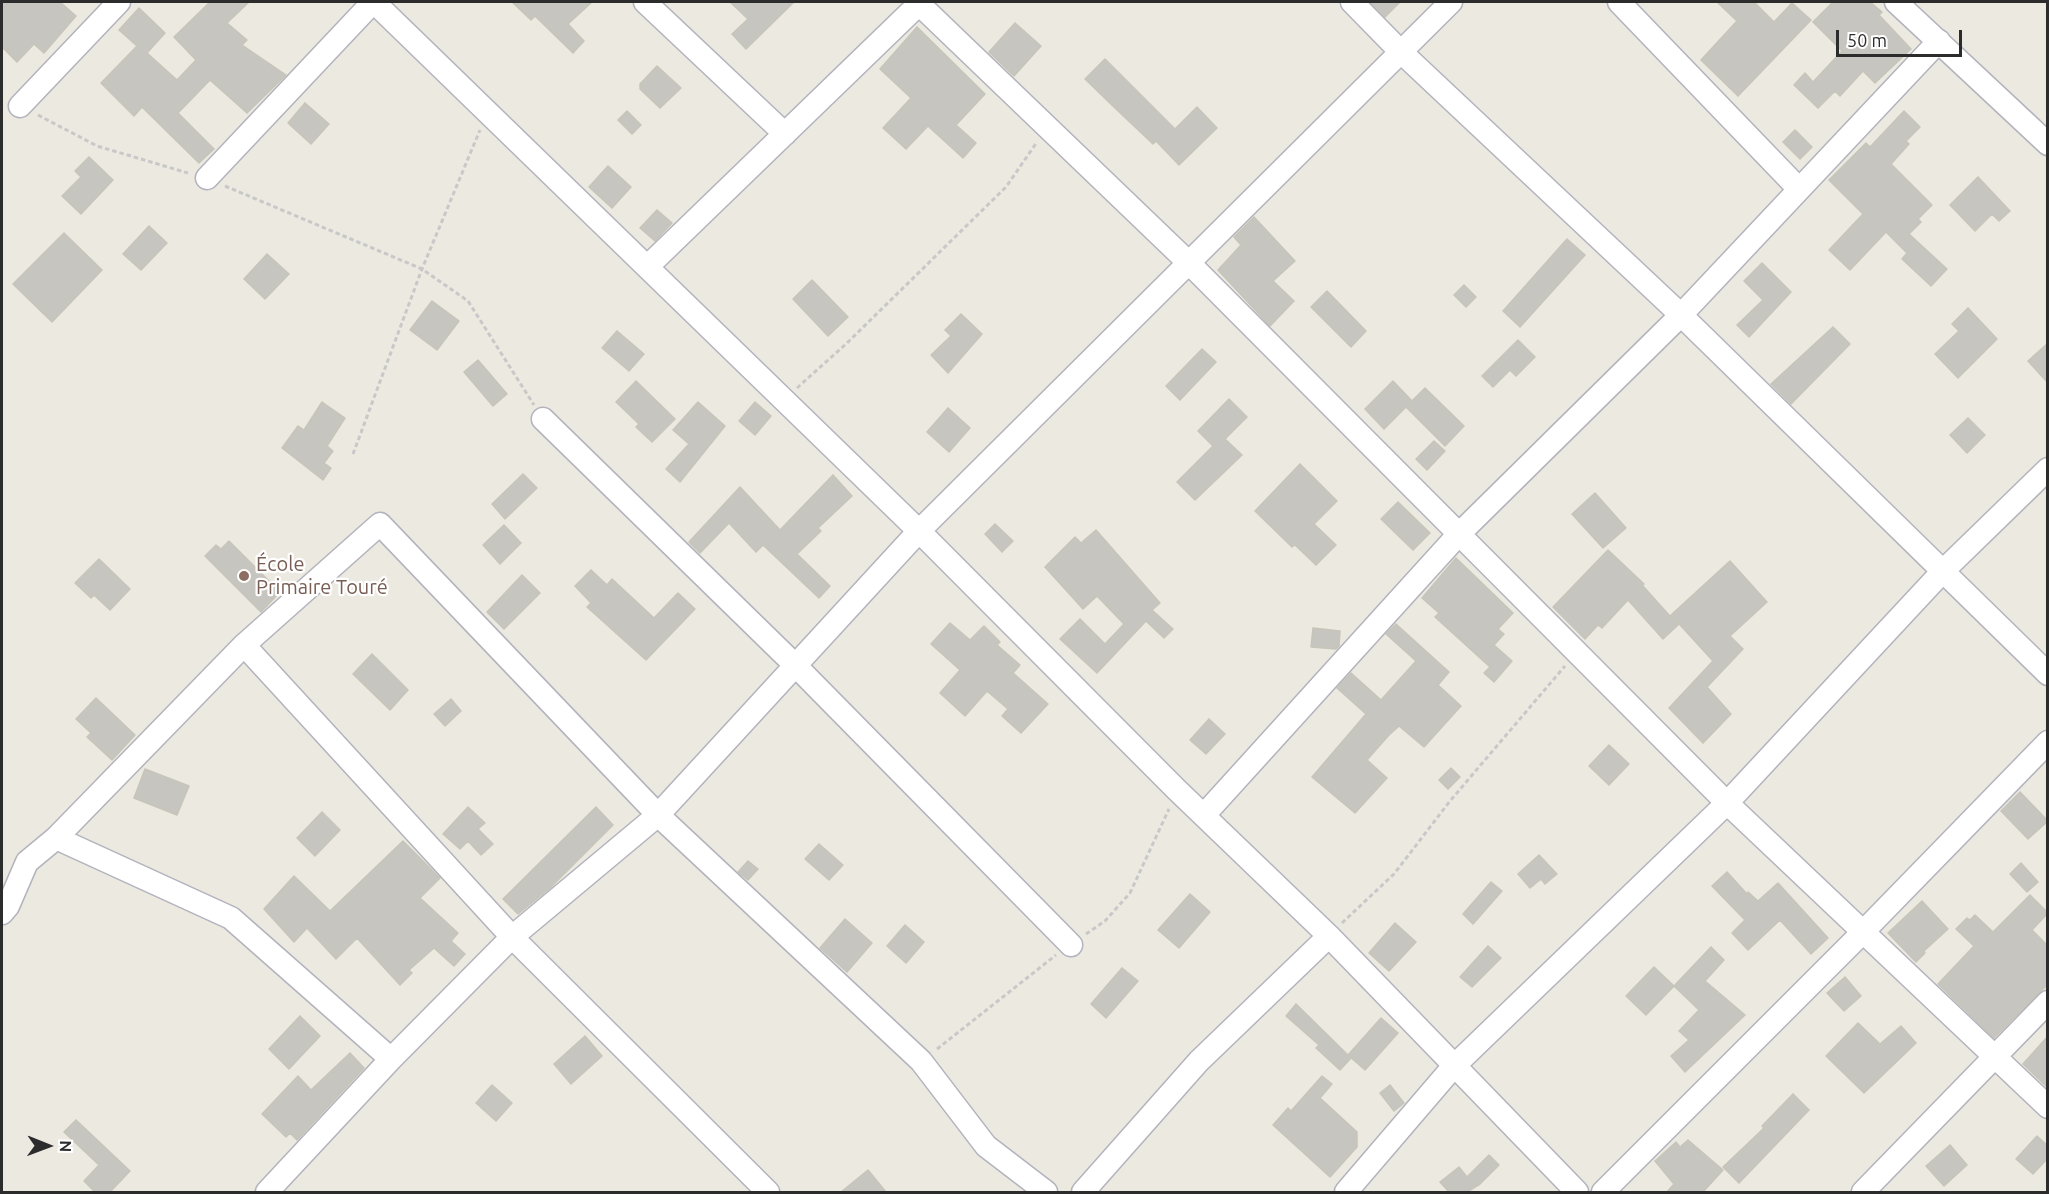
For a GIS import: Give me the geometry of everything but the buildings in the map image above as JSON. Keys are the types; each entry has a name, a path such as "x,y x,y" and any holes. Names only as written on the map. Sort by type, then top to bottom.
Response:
{"street":[{"path":"21,106 119,2"},
{"path":"207,178 374,2 919,531 1329,936 1453,1067 1577,1192"},
{"path":"645,2 784,134"},
{"path":"648,266 919,2 1189,263 1458,536 1727,803 2048,1107"},
{"path":"1352,2 1400,51 1681,315 2048,674"},
{"path":"267,1192 391,1059 512,937 658,815 919,531 1451,2"},
{"path":"1619,2 1799,189"},
{"path":"1896,2 2048,144"},
{"path":"1204,815 1458,536 1681,315 1939,41"},
{"path":"543,418 796,666 1071,945"},
{"path":"1346,1192 1453,1067 1727,803 1943,571 2048,470"},
{"path":"2,913 8,906 27,862 56,838 244,645 380,524 658,815 921,1061 986,1146 1046,1192"},
{"path":"244,645 512,937 768,1192"},
{"path":"1603,1192 1862,933 2048,742"},
{"path":"56,838 231,918 391,1059"},
{"path":"1083,1192 1199,1061 1329,936"},
{"path":"1863,1192 2048,1002"}],"path":[{"path":"21,106 97,146 207,178 422,269 468,301 543,418"},
{"path":"353,454 422,269 488,112"},
{"path":"784,399 846,344 1006,188 1047,127"},
{"path":"1329,936 1394,874 1450,801 1576,653"}],"place":[{"name":"École Primaire Touré","path":"244,576"}]}
